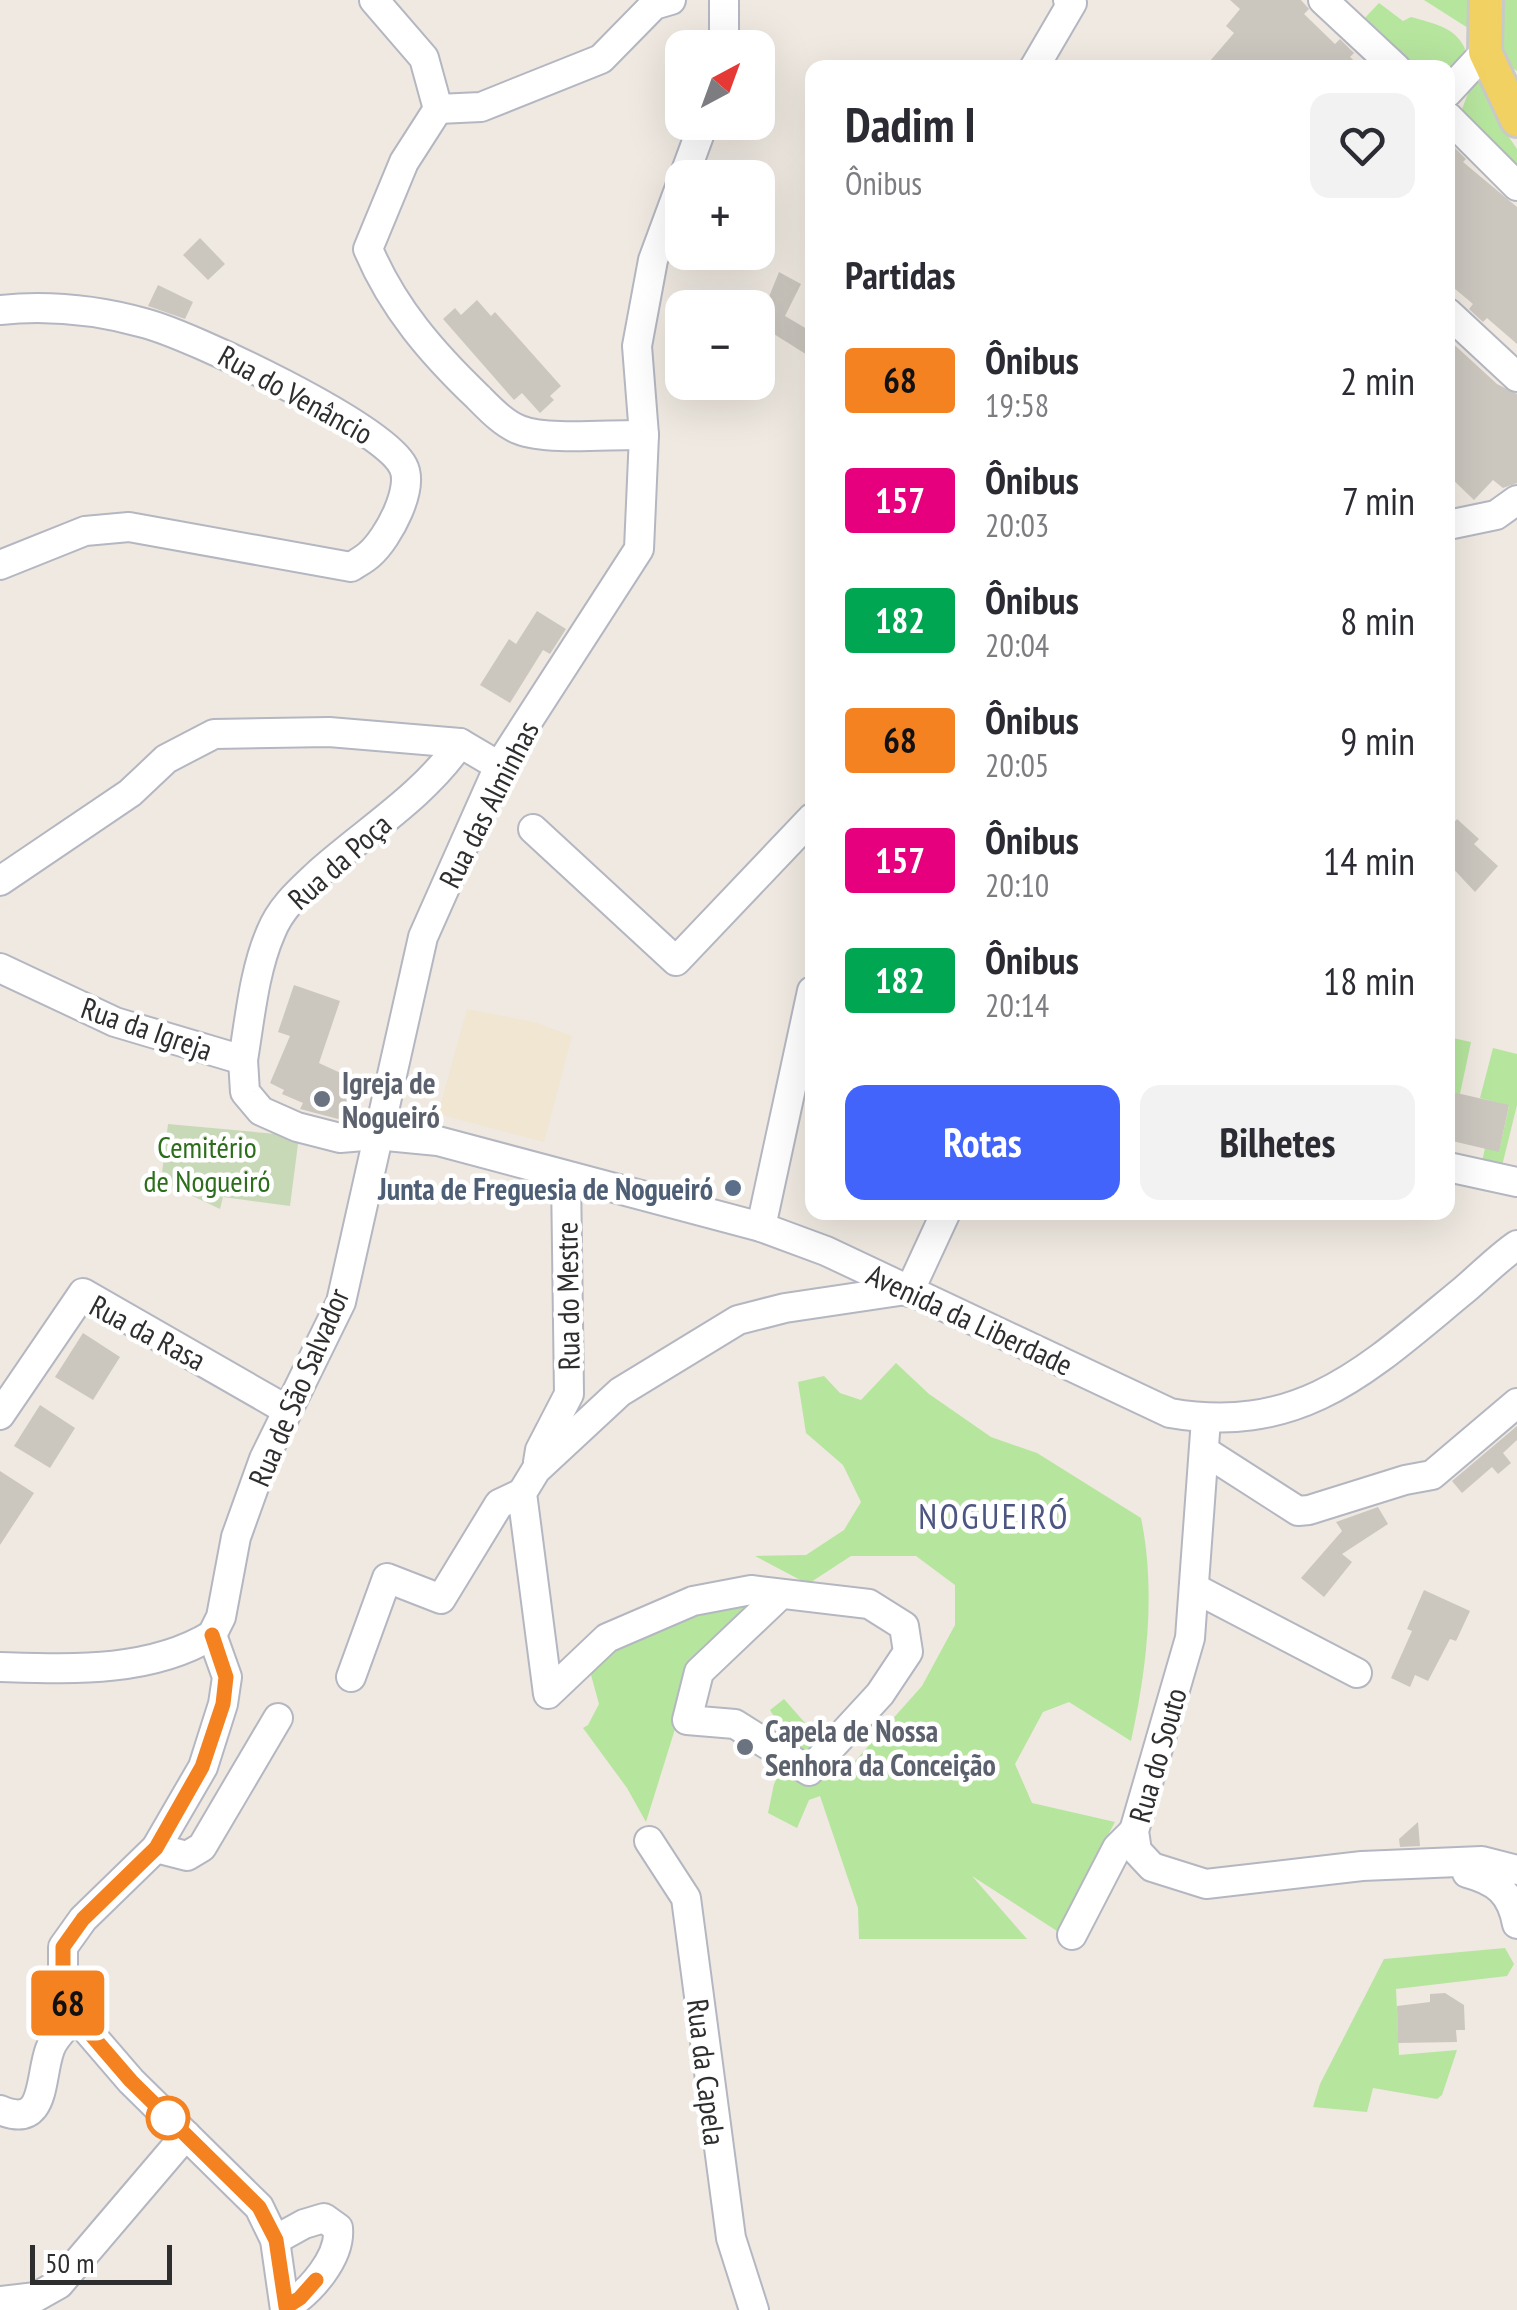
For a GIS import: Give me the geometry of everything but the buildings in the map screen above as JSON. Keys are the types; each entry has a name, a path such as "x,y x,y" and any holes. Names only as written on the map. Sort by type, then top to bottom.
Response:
{"main road":[{"path":"1486,0 1485,52 1517,120"}],"street":[{"path":"374,0 424,58 438,110 404,162 368,249 383,283 443,364 495,414 520,430 548,435 644,434"},
{"path":"438,110 481,107 602,59 654,5 671,0"},
{"path":"724,0 724,30"},
{"path":"1039,60 1072,3 1068,0"},
{"path":"1323,0 1386,60"},
{"path":"1455,84 1485,52"},
{"path":"1455,124 1517,186"},
{"name":"Rua das Alminhas","path":"376,1135 424,937 499,766 639,549 644,434 637,346 654,260 697,140"},
{"name":"Rua do Venâncio","path":"0,310 79,309 144,323 204,343 266,374 385,444 404,467 405,499 372,553 351,567 129,527 86,531 0,565"},
{"path":"1455,319 1517,377"},
{"path":"1455,523 1496,515 1517,500"},
{"path":"0,881 130,792 166,759 214,734 328,732 460,743 499,766"},
{"name":"Rua da Poça","path":"243,1060 270,932 289,901 349,846 427,784 460,743"},
{"path":"533,830 676,961 805,825"},
{"name":"Rua da Igreja","path":"0,968 115,1022 243,1060 246,1092 261,1110 296,1126 340,1138 376,1135"},
{"path":"760,1227 805,1023"},
{"name":"Avenida da Liberdade","path":"376,1135 438,1142 760,1227 826,1251 1170,1413 1206,1420 1255,1416 1334,1390 1362,1373 1517,1245"},
{"name":"Rua de São Salvador","path":"202,1642 221,1617 236,1537 264,1459 341,1302 376,1135"},
{"path":"1455,1169 1517,1182"},
{"name":"Rua do Mestre","path":"529,1482 568,1394 566,1176"},
{"path":"351,1678 387,1578 441,1600 499,1504 529,1482 620,1392 738,1320 785,1308 907,1291 942,1220"},
{"name":"Rua da Rasa","path":"0,1415 83,1293 288,1410"},
{"path":"1206,1452 1298,1510 1309,1510 1432,1475 1517,1404"},
{"name":"Rua do Souto","path":"1206,1420 1190,1638 1134,1831 1137,1852 1152,1867 1206,1884 1362,1866 1482,1861 1517,1870"},
{"path":"529,1482 548,1694 607,1638 693,1601 751,1590 869,1604 904,1626 908,1652 880,1694 810,1771 735,1724 687,1720 700,1672 780,1594"},
{"path":"1196,1589 1357,1673"},
{"path":"0,1668 84,1670 202,1642 223,1704 202,1767 156,1848 83,1919 63,1947 63,1993 75,2016 131,2081 259,2207 276,2240 286,2308 300,2298 329,2260 339,2241 338,2228 324,2218 276,2240"},
{"path":"156,1848 187,1856 202,1847 278,1718"},
{"path":"1072,1935 1117,1848 1134,1831"},
{"name":"Rua da Capela","path":"650,1841 686,1898 730,2238 754,2310"},
{"name":"Rua do Souto","path":"1437,1864 1500,1886 1510,1897 1517,1924"},
{"path":"0,2110 14,2116 26,2114 38,2104 51,2044 75,2016"},
{"path":"0,2302 36,2297 59,2284 186,2135"}],"shaded area":[{"path":"467,1009 534,1022 572,1036 544,1142 438,1114"}],"green space":[{"path":"1424,0 1472,0 1468,28"},
{"path":"1497,0 1517,0 1517,71 1503,62 1495,26"},
{"path":"1379,3 1403,21 1411,17 1442,27 1456,36 1465,49 1458,69 1455,72 1455,60 1406,60 1363,20"},
{"path":"1477,70 1500,124 1517,149 1517,168 1465,119 1462,109"},
{"path":"1455,1039 1471,1042 1460,1094 1455,1093"},
{"path":"1493,1048 1517,1054 1517,1105 1502,1166 1482,1162 1485,1148 1499,1151 1509,1106 1480,1098"},
{"name":"Cemitério de Nogueiró","path":"168,1124 299,1136 290,1206 223,1197 220,1209 161,1181"},
{"path":"896,1363 929,1394 991,1437 1037,1453 1141,1518 1148,1573 1148,1630 1131,1741 1069,1702 1043,1712 1015,1764 1032,1803 1115,1822 1057,1931 972,1876 1027,1939 859,1939 858,1908 820,1796 809,1800 797,1828 768,1813 774,1784 793,1747 770,1710 784,1699 806,1724 834,1772 856,1760 922,1686 955,1625 955,1585 916,1556 851,1556 808,1584 755,1556 806,1555 844,1530 861,1502 843,1465 806,1433 798,1382 824,1376 840,1393 861,1400"},
{"path":"750,1599 743,1618 680,1713 646,1822 627,1788 583,1728 599,1704 591,1675 604,1659 641,1633 707,1608"},
{"path":"1505,1948 1514,1964 1507,1976 1396,1989 1399,2055 1457,2050 1442,2095 1437,2099 1373,2088 1367,2112 1313,2107 1320,2084 1384,1959"}],"bus line":[{"name":"68","path":"212,1635 226,1677 223,1704 202,1767 156,1848 83,1919 63,1947 63,1993 75,2016 131,2081 259,2207 276,2240 286,2307 316,2280"}],"place":[{"name":"Igreja de Nogueiró","path":"322,1099"},
{"name":"Junta de Freguesia de Nogueiró","path":"733,1188"},
{"name":"Capela de Nossa Senhora da Conceição","path":"745,1747"}],"district":[{"name":"NOGUEIRÓ","path":"994,1516"}]}
